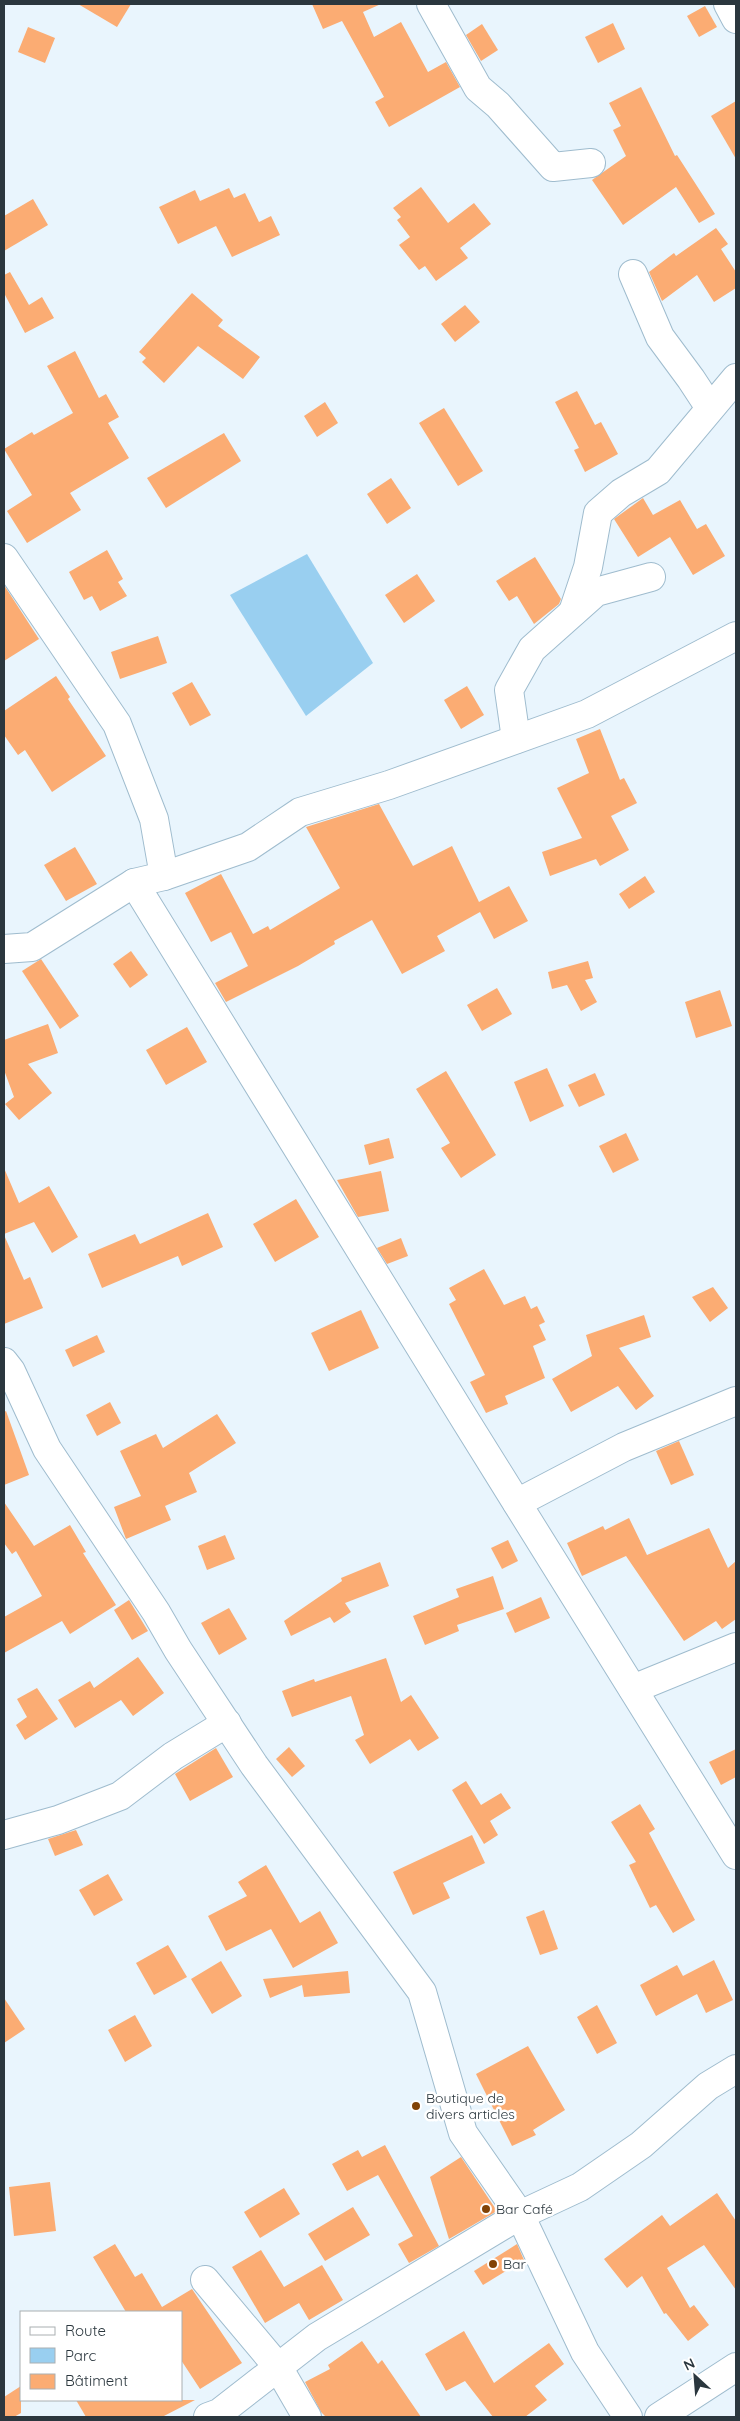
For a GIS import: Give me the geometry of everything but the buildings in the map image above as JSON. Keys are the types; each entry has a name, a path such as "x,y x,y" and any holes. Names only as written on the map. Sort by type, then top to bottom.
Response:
{"street":[{"path":"431,4 478,88 498,105 553,167 591,163"},
{"path":"728,4 736,19"},
{"path":"633,274 660,337 692,379 710,408"},
{"path":"573,612 588,567 598,513 621,493 658,471 736,378"},
{"path":"4,558 117,724 154,819 164,876"},
{"path":"516,739 510,690 532,649 596,592 650,577"},
{"path":"4,949 32,947 134,883 164,876 248,847 300,812 389,785 587,714 736,636"},
{"path":"134,883 516,1503 736,1855"},
{"path":"4,1362 11,1372 47,1449 254,1765 422,1992 463,2133 520,2215 585,2352 628,2417"},
{"path":"516,1503 624,1447 736,1401"},
{"path":"633,1689 736,1647"},
{"path":"4,1835 58,1820 120,1796 173,1756 227,1723"},
{"path":"208,2417 219,2412 317,2337 520,2215 580,2187 641,2145 708,2086 736,2069"},
{"path":"205,2280 278,2367 307,2417"},
{"path":"660,2417 736,2367"}],"green space":[{"path":"307,554 373,663 306,716 230,595"}],"place":[{"name":"Boutique de divers articles","path":"416,2106"},
{"name":"Bar Café","path":"486,2209"},
{"name":"Bar","path":"493,2264"}]}
